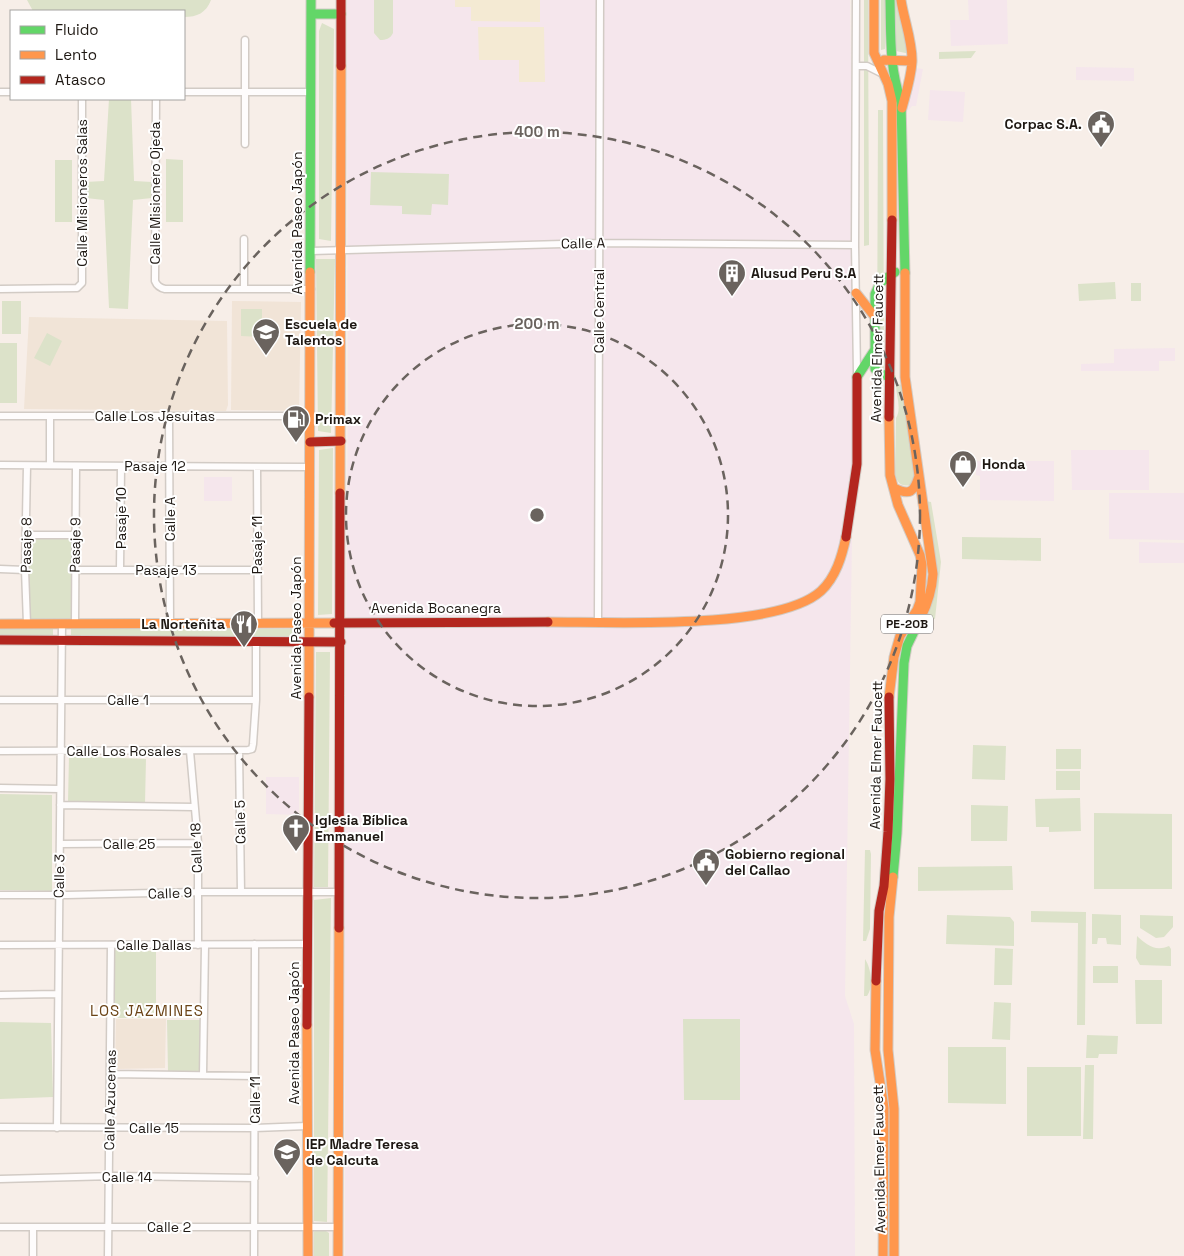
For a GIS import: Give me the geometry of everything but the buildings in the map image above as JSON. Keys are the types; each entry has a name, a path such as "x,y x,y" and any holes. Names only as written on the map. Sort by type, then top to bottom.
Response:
{"main road":[{"name":"Avenida Paseo Japón","path":"308,1256 311,0"},
{"path":"338,1256 342,0"},
{"name":"Avenida Elmer Faucett","path":"874,0 874,53 897,111 904,191 905,377 933,574 932,588 927,606 912,634 904,663 897,833 889,917 888,1050 894,1109 894,1256"},
{"name":"Avenida Elmer Faucett","path":"882,1256 884,1108 875,1050 875,1008 878,920 884,886 888,832 890,779 889,695 899,640 920,602 922,565 920,555 898,505 890,475 892,190 897,111 901,102 894,80 891,60 890,0"},
{"name":"Avenida Elmer Faucett","path":"897,111 910,84 912,61 910,40 901,0"},
{"path":"311,14 342,14"},
{"path":"874,53 884,60 912,61"},
{"path":"892,190 904,191"},
{"path":"890,377 879,373 875,369 875,294 880,283 892,273 904,269"},
{"path":"856,293 874,317"},
{"path":"857,377 874,351"},
{"name":"Avenida Elmer Faucett","path":"843,551 856,474 858,428 857,377"},
{"path":"310,442 341,441"},
{"path":"894,488 904,493 910,492 916,485 919,476"},
{"name":"Avenida Bocanegra","path":"0,624 656,622 720,619 765,613 810,599 820,592 837,566 843,551"},
{"path":"0,640 341,642"}],"street":[{"name":"Calle Central","path":"598,621 600,0"},
{"name":"Avenida Elmer Faucett","path":"856,0 855,245 857,377"},
{"path":"245,40 245,144"},
{"path":"857,66 867,66 884,75"},
{"path":"185,92 311,92"},
{"name":"Calle Misioneros Salas","path":"0,289 71,289 77,288 82,283 82,100"},
{"name":"Calle Misionero Ojeda","path":"156,100 155,281 165,289 244,289"},
{"path":"244,239 244,289 311,289"},
{"name":"Calle A","path":"311,251 599,243 855,245"},
{"name":"Calle Los Jesuitas","path":"0,416 310,416"},
{"path":"50,416 50,466"},
{"name":"Calle A","path":"169,416 170,623"},
{"name":"Pasaje 12","path":"0,465 310,467"},
{"name":"Pasaje 8","path":"27,466 25,570 27,624"},
{"name":"Pasaje 9","path":"75,624 76,466"},
{"name":"Pasaje 10","path":"120,570 121,466"},
{"name":"Pasaje 11","path":"257,467 258,623"},
{"path":"26,535 75,535"},
{"path":"0,569 25,570"},
{"name":"Pasaje 13","path":"75,570 258,570"},
{"name":"Calle 3","path":"57,1128 62,624"},
{"path":"256,642 256,700"},
{"name":"Calle 1","path":"0,700 256,700"},
{"name":"Calle Los Rosales","path":"0,750 239,752 252,749 256,700"},
{"name":"Calle 18","path":"190,751 198,843 198,944"},
{"name":"Calle 5","path":"239,752 241,892"},
{"path":"0,788 60,789"},
{"path":"60,805 194,807"},
{"name":"Calle 25","path":"60,844 198,843"},
{"name":"Calle 9","path":"0,895 339,892"},
{"name":"Calle 11","path":"254,1256 255,944"},
{"name":"Calle Dallas","path":"0,945 308,944"},
{"name":"Calle Azucenas","path":"108,1256 111,945"},
{"path":"203,1075 206,945"},
{"path":"0,995 58,994"},
{"path":"110,1074 255,1076"},
{"name":"Calle 15","path":"0,1127 255,1128 307,1126"},
{"name":"Calle 14","path":"0,1179 109,1177 254,1178"},
{"name":"Calle 2","path":"0,1227 338,1227"},
{"path":"32,1227 33,1256"}],"shaded area":[{"path":"347,0 850,0 855,343 845,996 854,1024 855,1256 345,1256 345,775 348,402"},
{"path":"968,0 1007,0 1008,44 951,46 950,20 969,20"},
{"path":"1076,67 1134,68 1134,81 1076,80"},
{"path":"915,68 923,69 916,106 912,106 907,112"},
{"path":"930,90 965,92 963,122 928,120"},
{"name":"Escuela de Talentos","path":"232,301 301,302 299,411 231,410"},
{"path":"29,317 227,321 228,405 226,411 24,409"},
{"path":"1175,348 1175,361 1159,361 1159,371 1081,371 1081,364 1114,363 1114,349"},
{"path":"1071,450 1149,450 1149,490 1072,490"},
{"path":"976,461 1054,461 1054,501 980,500 980,476 976,475"},
{"path":"204,477 232,477 232,501 204,501"},
{"path":"1109,493 1184,493 1184,540 1109,539"},
{"path":"1139,542 1184,543 1184,563 1139,563"},
{"path":"266,777 299,777 299,815 266,814"},
{"path":"116,1019 166,1019 165,1068 115,1069"}],"green space":[{"path":"27,0 211,0 207,8 200,13 185,17 185,10 32,10"},
{"path":"374,0 393,0 393,33 391,37 386,39 380,40 374,33"},
{"path":"864,0 868,0 869,245 864,246"},
{"path":"881,0 885,0 885,49 881,50"},
{"path":"894,0 899,0 910,54 896,51"},
{"path":"322,23 334,29 331,241 319,239 319,31"},
{"path":"976,51 971,58 939,59 939,52"},
{"path":"109,100 131,100 134,181 152,182 152,198 133,200 128,309 109,308 104,200 86,198 85,182 104,181"},
{"path":"878,110 883,110 884,371 877,367"},
{"path":"166,159 183,160 183,222 166,222"},
{"path":"55,160 72,160 72,222 55,222"},
{"path":"371,172 449,174 448,205 432,204 431,215 402,214 402,206 370,205"},
{"path":"316,259 335,259 331,433 318,431"},
{"path":"1115,282 1116,299 1079,301 1078,284"},
{"path":"1131,283 1141,283 1141,301 1131,301"},
{"path":"2,301 21,301 21,334 2,334"},
{"path":"241,309 262,309 262,337 241,336"},
{"path":"47,333 62,341 50,366 34,358"},
{"path":"0,343 17,343 17,403 0,403"},
{"path":"897,384 903,385 915,479 910,485 900,484 895,475 896,418 899,406"},
{"path":"333,448 332,614 318,615 319,450"},
{"path":"925,501 931,502 941,562 935,619 927,616 930,588"},
{"path":"962,537 1041,538 1041,561 962,559"},
{"path":"28,539 71,539 71,619 28,620"},
{"path":"53,628 53,635 0,635 0,629"},
{"path":"71,629 298,629 298,636 71,636"},
{"path":"316,652 330,652 328,887 314,887"},
{"path":"973,745 1006,746 1005,780 972,779"},
{"path":"1056,749 1081,749 1081,769 1056,769"},
{"path":"69,756 146,759 145,804 68,802"},
{"path":"1056,771 1080,771 1080,790 1056,790"},
{"path":"0,794 52,795 52,891 0,890"},
{"path":"1080,798 1081,831 1049,832 1049,827 1036,827 1035,799"},
{"path":"971,805 1008,806 1007,841 971,841"},
{"path":"1094,813 1172,814 1172,889 1094,889"},
{"path":"865,850 870,850 871,854 870,929 866,941 863,941"},
{"path":"1012,866 1013,890 918,891 918,867"},
{"path":"331,898 327,1222 314,1221 314,900"},
{"path":"1031,911 1086,912 1085,1025 1077,1025 1078,923 1031,922"},
{"path":"1092,914 1121,915 1121,945 1107,944 1106,938 1098,938 1097,944 1092,944"},
{"path":"947,915 1010,917 1014,922 1014,946 946,944"},
{"path":"1140,915 1173,916 1173,927 1164,937 1156,938 1140,928"},
{"path":"1137,936 1155,948 1169,946 1171,949 1171,966 1140,965 1136,958"},
{"path":"995,948 1013,949 1012,985 994,985"},
{"path":"115,950 156,951 156,1018 115,1018"},
{"path":"865,959 871,978 867,996 864,996"},
{"path":"1093,966 1118,966 1118,983 1093,983"},
{"path":"1135,980 1162,980 1162,1024 1136,1024"},
{"path":"994,1002 1011,1003 1010,1040 992,1039"},
{"path":"683,1019 740,1019 740,1100 684,1100"},
{"path":"167,1020 201,1020 199,1072 168,1072"},
{"path":"0,1022 51,1023 53,1097 0,1099"},
{"path":"1087,1035 1118,1036 1117,1054 1099,1054 1098,1058 1086,1058"},
{"path":"948,1047 1006,1047 1006,1104 948,1103"},
{"path":"1085,1065 1094,1065 1093,1139 1083,1139"},
{"path":"1027,1067 1081,1067 1081,1136 1027,1136"},
{"path":"315,1230 329,1233 329,1256 314,1256"}],"sand":[{"path":"455,0 540,0 540,22 471,21 471,7 455,7"},
{"path":"478,27 544,27 545,82 519,82 519,60 479,60"}],"traffic: fast":[{"path":"310,272 311,0"},
{"path":"890,0 894,76 901,102 905,273"},
{"path":"311,14 341,14"},
{"path":"890,377 879,373 875,369 875,294 880,283 895,272"},
{"path":"857,377 874,351"},
{"path":"893,877 897,833 904,663 907,646 921,617"}],"traffic: slow":[{"path":"874,0 874,53 888,84 892,101 892,220"},
{"path":"901,0 912,55 911,74 902,108"},
{"path":"884,60 912,61"},
{"path":"340,493 341,66"},
{"path":"309,697 310,272"},
{"path":"905,273 905,377 933,574 932,586 921,617"},
{"path":"856,293 875,317"},
{"path":"889,417 890,475 898,505 920,555 922,565 920,602 900,636 894,657 889,697"},
{"path":"894,488 904,492 911,491 919,476"},
{"path":"548,622 691,622 768,613 799,604 821,591 834,573 846,537"},
{"path":"0,624 334,623"},
{"path":"893,877 889,917 888,1050 894,1109 894,1256"},
{"path":"338,1256 339,928"},
{"path":"876,981 875,1050 884,1108 883,1256"},
{"path":"307,1025 308,1256"}],"traffic: jam":[{"path":"341,0 341,66"},
{"path":"889,417 892,220"},
{"path":"846,537 857,464 857,377"},
{"path":"310,442 341,441"},
{"path":"339,928 340,493"},
{"path":"334,623 548,622"},
{"path":"0,640 341,642"},
{"path":"307,1025 309,697"},
{"path":"876,981 879,911 884,886 888,832 890,779 889,697"}],"place":[{"name":"Corpac S.A.","path":"1101,148"},
{"name":"Alusud Peru S.A","path":"732,297"},
{"name":"Escuela de Talentos","path":"266,356"},
{"name":"Primax","path":"296,443"},
{"name":"Honda","path":"963,488"},
{"name":"La Norteñita","path":"244,648"},
{"name":"Iglesia Bíblica Emmanuel","path":"296,852"},
{"name":"Gobierno regional del Callao","path":"706,886"},
{"name":"IEP Madre Teresa de Calcuta","path":"287,1176"}],"district":[{"name":"LOS JAZMINES","path":"147,1011"}]}
